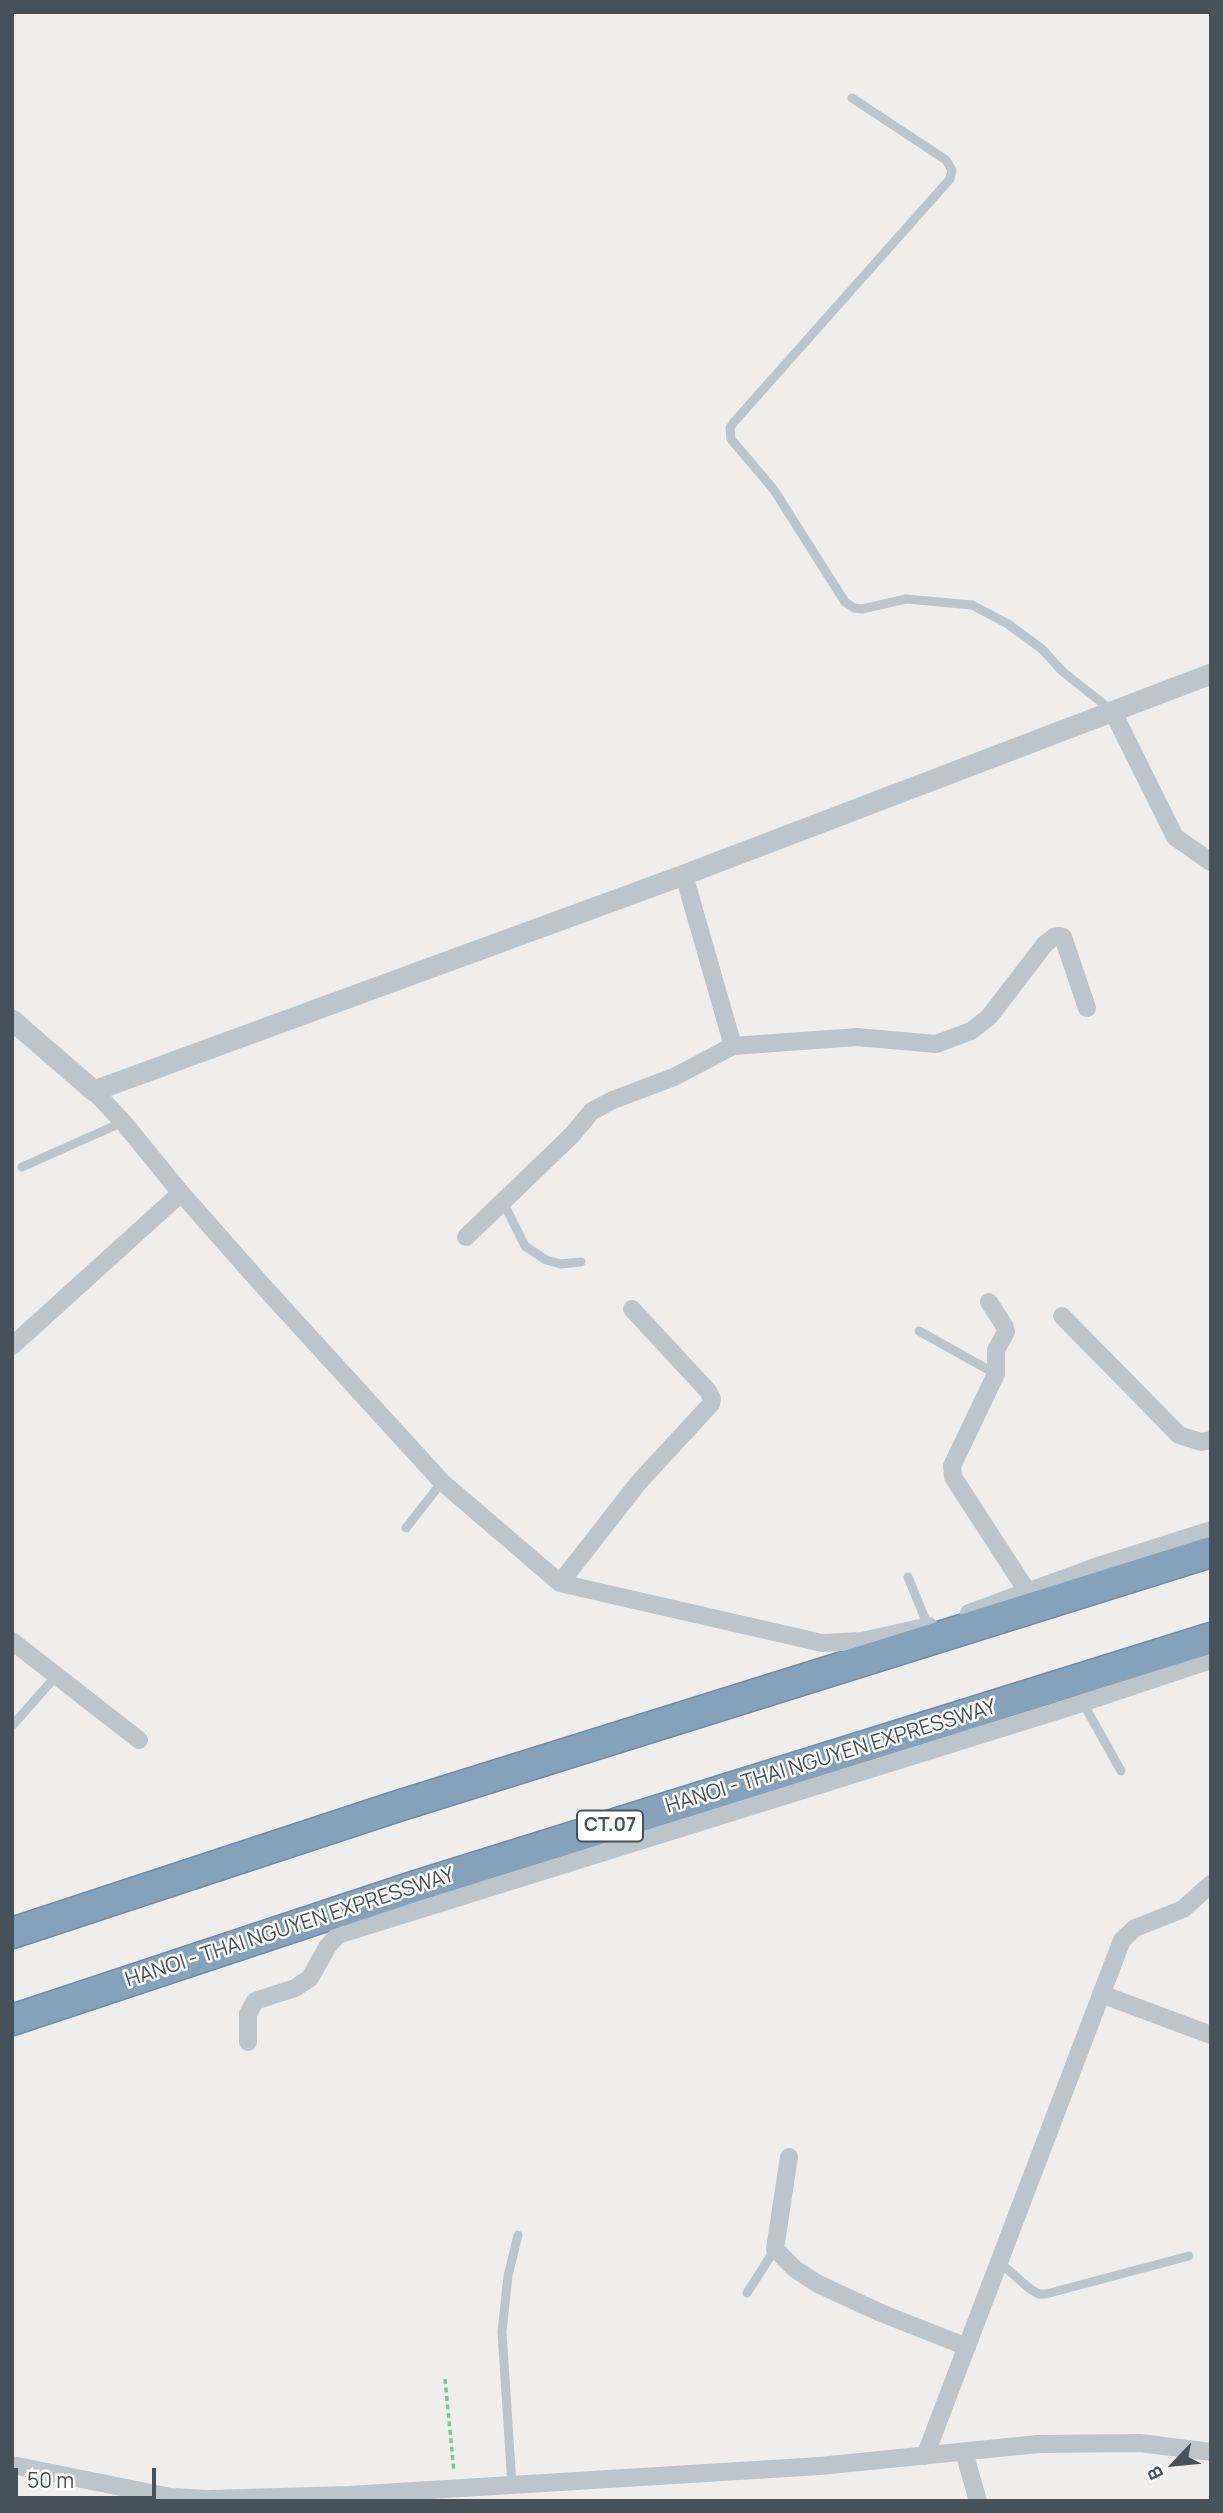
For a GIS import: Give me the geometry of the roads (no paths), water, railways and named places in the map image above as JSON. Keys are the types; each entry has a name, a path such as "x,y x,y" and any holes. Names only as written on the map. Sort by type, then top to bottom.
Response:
{"highway":[{"path":"12,1933 395,1807 1211,1552"},
{"name":"HANOI - THAI NGUYEN EXPRESSWAY","path":"12,2020 416,1886 1211,1638"}],"street":[{"path":"94,1091 684,875 1211,674"},
{"path":"1112,710 1175,838 1211,862"},
{"path":"684,875 733,1046"},
{"path":"466,1237 572,1135 592,1111 612,1100 674,1077 733,1046 856,1037 936,1044 971,1031 989,1017 1045,944 1060,936 1063,937 1087,1008"},
{"path":"12,1020 94,1091 123,1122 181,1193 442,1482 560,1583 822,1643 862,1641 928,1626 1211,1530"},
{"path":"12,1346 181,1193"},
{"path":"989,1303 1005,1327 1004,1336 996,1350 996,1374 952,1466 953,1477 1027,1591"},
{"path":"560,1583 639,1482 712,1399 708,1391 632,1308"},
{"path":"1062,1317 1179,1435 1201,1442 1211,1440"},
{"path":"12,1641 139,1740"},
{"path":"247,2042 248,2014 255,2001 295,1988 310,1978 328,1946 338,1935 1083,1703 1211,1660"},
{"path":"925,2456 1122,1940 1135,1928 1183,1909 1211,1884"},
{"path":"1101,1994 1211,2035"},
{"path":"789,2157 775,2249 795,2269 818,2284 881,2314 967,2347"},
{"path":"12,2465 172,2497 349,2498 456,2488 820,2466 1038,2444 1140,2443 1211,2452"},
{"path":"964,2452 977,2497"}],"lane":[{"path":"852,98 946,160 952,170 950,179 734,422 730,428 731,439 774,490 845,602 854,608 862,609 906,599 972,605 1008,624 1042,649 1062,671 1112,710"},
{"path":"22,1167 123,1122"},
{"path":"502,1202 525,1246 547,1260 561,1264 581,1262"},
{"path":"919,1331 996,1374"},
{"path":"406,1528 442,1482"},
{"path":"908,1577 928,1626"},
{"path":"12,1726 56,1676"},
{"path":"1083,1703 1121,1771"},
{"path":"512,2485 502,2332 508,2276 518,2235"},
{"path":"747,2293 775,2249"},
{"path":"999,2262 1030,2289 1045,2294 1189,2256"}]}
